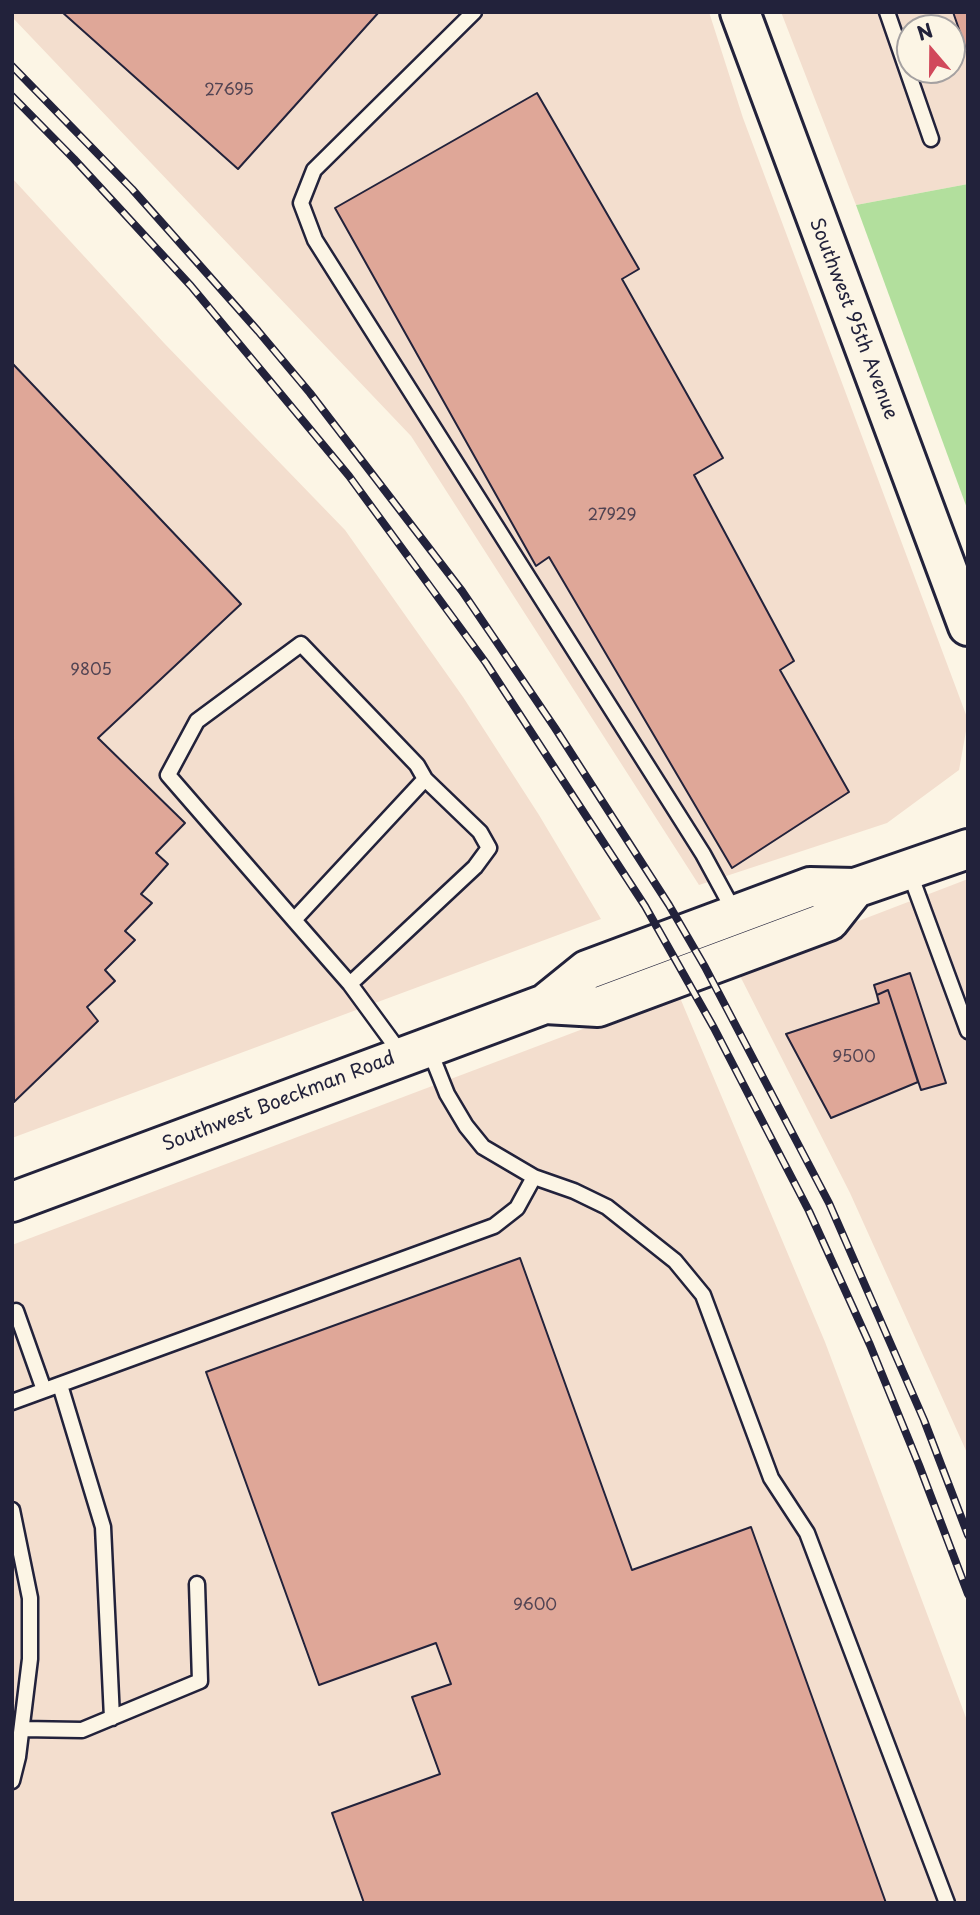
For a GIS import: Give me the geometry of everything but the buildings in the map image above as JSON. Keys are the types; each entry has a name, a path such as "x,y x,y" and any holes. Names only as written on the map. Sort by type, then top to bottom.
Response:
{"main road":[{"name":"Southwest 95th Avenue","path":"740,12 968,626"},
{"name":"Southwest Boeckman Road","path":"12,1202 545,1004 587,970 810,887 855,888 968,849"},
{"name":"Southwest Boeckman Road","path":"545,1004 598,1007 829,921 855,888"}],"lane":[{"path":"474,12 314,170 301,203 315,240 704,854 736,915"},
{"path":"887,12 931,139"},
{"path":"350,984 475,867 489,848 480,832 425,779 417,765 301,644 197,721 167,775 350,984 415,1051 483,1147 534,1177 574,1191 607,1207 675,1261 704,1295 771,1478 807,1534 947,1903"},
{"path":"294,920 425,779"},
{"path":"909,870 968,1031"},
{"path":"12,1402 494,1226 517,1208 534,1177"},
{"path":"16,1311 44,1390"},
{"path":"60,1385 103,1527 112,1718"},
{"path":"12,1510 30,1598 30,1659 22,1729 12,1781"},
{"path":"22,1729 82,1730 200,1681 197,1584"}],"shaded area":[{"path":"12,12 709,12 743,118 968,720 959,770 887,823 699,885 411,436 12,17"},
{"path":"781,12 968,12 968,184 856,205"},
{"path":"12,178 164,343 345,530 463,697 539,815 601,919 12,1138"},
{"path":"968,879 968,1455 850,1193 736,968"},
{"path":"678,993 825,1342 968,1723 968,1903 12,1903 12,1245"}],"green space":[{"path":"968,184 968,511 856,205"}],"railway":[{"path":"12,66 132,189 310,393 462,591 555,728 669,905 705,967 829,1203 924,1420 968,1535"},
{"path":"12,96 191,286 349,476 486,663 645,906 714,1028 809,1211 870,1345 968,1594"}]}
